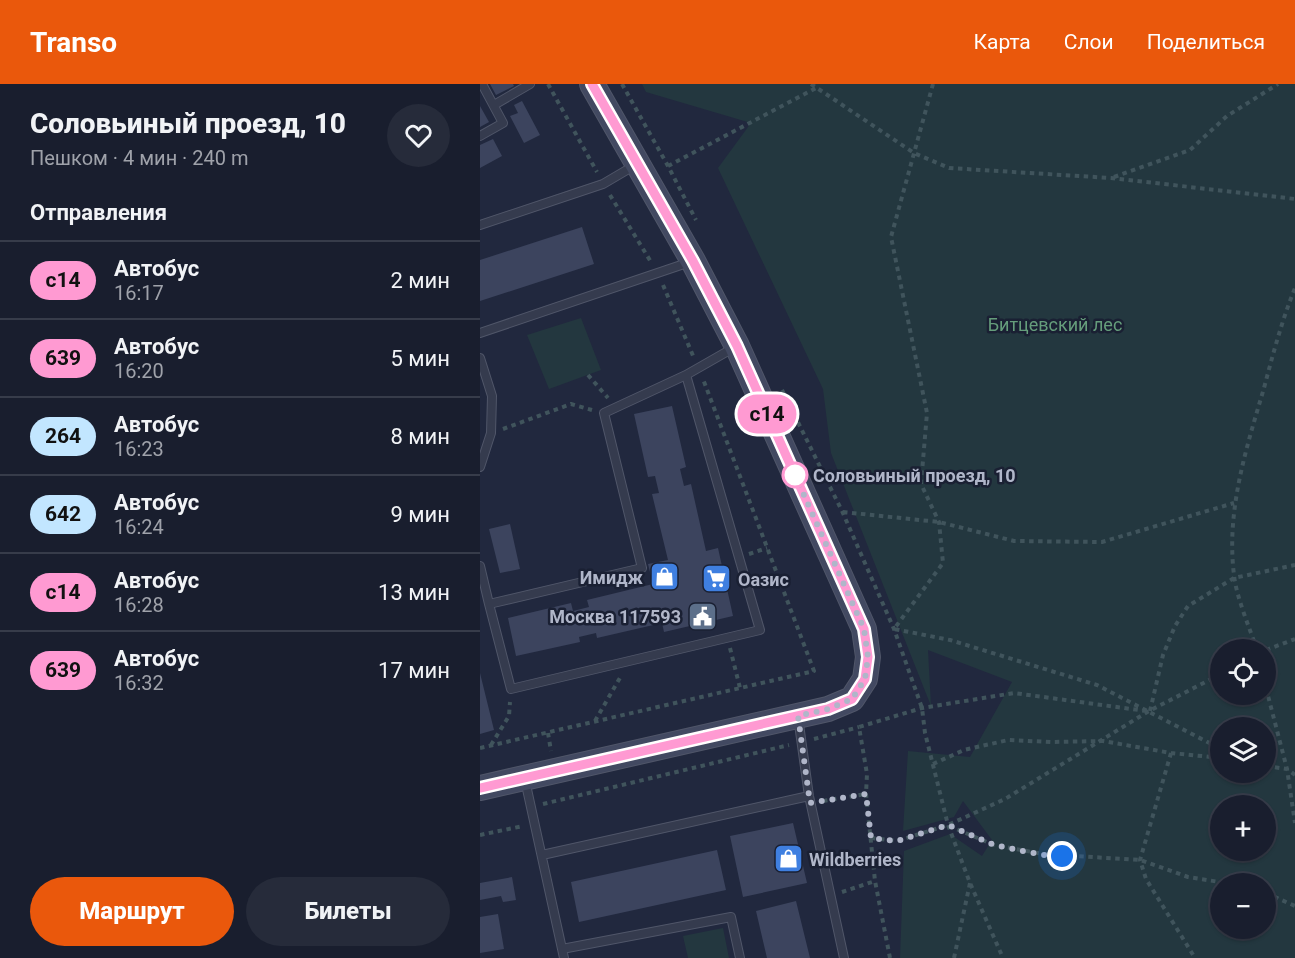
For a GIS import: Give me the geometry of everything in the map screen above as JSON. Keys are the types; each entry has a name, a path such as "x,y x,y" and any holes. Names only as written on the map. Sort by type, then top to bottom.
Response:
{"street":[{"path":"480,788 828,709 852,699 865,679 868,657 864,629 737,346 693,261 592,84"}],"lane":[{"path":"480,136 503,123 482,84"},
{"path":"494,105 530,84"},
{"path":"480,225 603,184 638,164"},
{"path":"480,333 693,261"},
{"path":"489,604 642,568 604,413 686,375 737,346"},
{"path":"480,358 492,396 491,433 480,467"},
{"path":"480,566 511,689 760,630 686,375"},
{"path":"798,716 809,799 844,958"},
{"path":"525,778 563,953 731,917 740,958"},
{"path":"542,855 809,799"}],"path":[{"path":"811,84 914,153 950,168 1111,178 1295,199"},
{"path":"933,84 891,237 927,412 921,484 939,522 943,563 894,629 950,640 1097,685 1210,743"},
{"path":"1111,178 1190,150 1227,116 1278,84"},
{"path":"669,166 816,88"},
{"path":"1253,639 1234,578 1232,541 1234,503 1248,442 1286,310 1295,288"},
{"path":"588,375 616,407"},
{"path":"491,433 571,404 604,413"},
{"path":"842,512 939,522 1014,541 1102,543 1234,503"},
{"path":"1149,711 1163,655 1175,626 1188,606 1234,578 1295,566"},
{"path":"727,639 740,688"},
{"path":"1276,646 1295,639"},
{"path":"595,722 628,662"},
{"path":"480,748 814,671"},
{"path":"871,838 897,841 948,825 1005,800 1149,711 1210,680"},
{"path":"491,745 509,716 511,689"},
{"path":"480,835 523,826 532,807 558,799 802,742 922,708 1014,693 1149,711"},
{"path":"1270,705 1287,769 1295,823"},
{"path":"922,708 925,733 948,825 970,883 1003,958"},
{"path":"860,727 867,774 866,794 875,881 890,958"},
{"path":"933,764 964,750 1008,740 1103,741 1171,753 1210,757"},
{"path":"1171,753 1140,860 1146,879 1195,958"},
{"path":"1276,767 1287,769 1295,775"},
{"path":"809,799 866,794"},
{"path":"948,825 994,845 1043,855 1140,860 1188,876 1210,880"},
{"path":"831,896 875,881"},
{"path":"954,958 970,883"},
{"path":"1276,897 1295,906"}],"green space":[{"name":"Битцевский лес","path":"642,84 1295,84 1295,958 900,958 904,851 950,834 982,856 992,840 963,801 954,817 903,831 908,751 970,757 1012,682 928,650 931,706 831,453 823,389 718,168 751,123 646,92"},
{"path":"581,318 601,370 549,389 527,335"},
{"path":"723,928 729,958 688,958 683,936"}],"building":[{"path":"490,84 513,84 514,86 496,95"},
{"path":"522,101 540,135 524,143 510,116 518,113 514,105"},
{"path":"480,106 489,122 480,127"},
{"path":"493,139 502,156 480,168 480,145"},
{"path":"582,227 594,264 480,301 480,260"},
{"path":"672,406 686,467 680,469 684,486 691,484 706,551 718,548 733,616 664,632 662,623 597,638 596,633 579,637 580,642 516,656 508,618 571,603 573,611 589,607 587,600 653,584 648,564 668,560 652,494 659,493 655,476 648,477 634,414"},
{"path":"510,524 520,569 500,573 489,529"},
{"path":"480,673 494,730 480,734"},
{"path":"793,823 807,883 743,897 730,836"},
{"path":"717,850 726,890 579,922 571,882"},
{"path":"512,877 516,900 503,902 501,896 480,900 480,883"},
{"path":"796,901 810,958 767,958 756,911"},
{"path":"498,914 504,949 480,953 480,917"}],"bus line":[{"name":"с14","path":"480,788 828,709 852,699 865,679 868,657 864,629 737,346 693,261 592,84"}],"place":[{"name":"Соловьиный проезд, 10","path":"795,475"},
{"name":"Имидж","path":"664,577"},
{"name":"Оазис","path":"717,579"},
{"name":"Москва 117593","path":"702,616"},
{"name":"Wildberries","path":"788,859"}],"route":[{"path":"795,475 864,629 868,657 865,679 852,699 828,709 798,716 810,803 866,794 871,838 897,841 948,825 994,845 1043,855 1062,856"}]}
